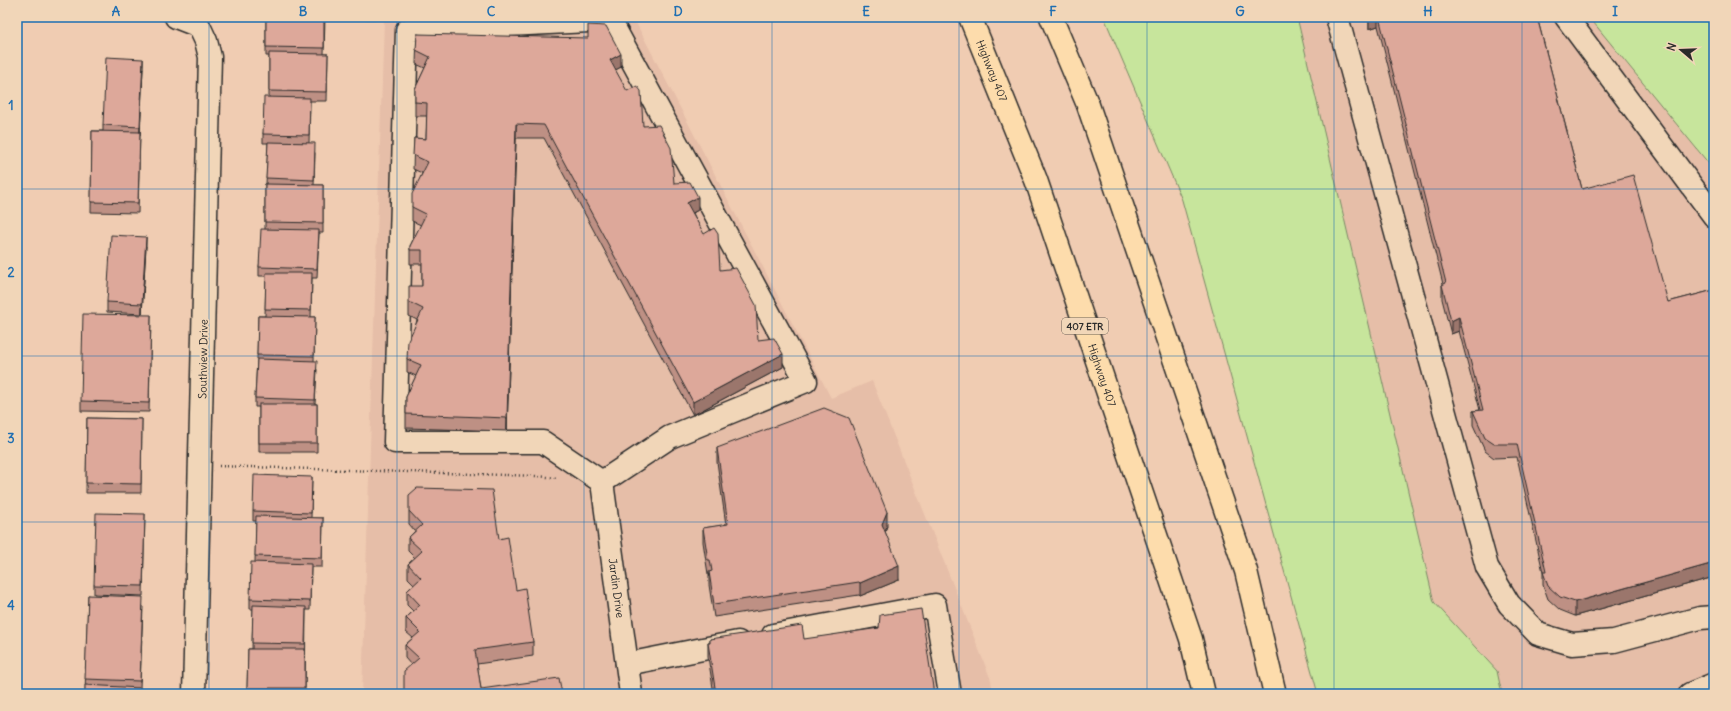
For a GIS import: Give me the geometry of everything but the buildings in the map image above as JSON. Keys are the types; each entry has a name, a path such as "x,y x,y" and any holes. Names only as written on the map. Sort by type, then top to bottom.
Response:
{"highway":[{"name":"Highway 407","path":"970,17 1036,180 1191,639 1204,694"},
{"path":"1051,17 1088,105 1246,571 1275,694"},
{"path":"1190,694 1191,639"}],"street":[{"name":"Southview Drive","path":"176,17 199,26 206,41 210,57 201,466 194,694"},
{"path":"1337,17 1487,567 1509,604 1538,634 1572,644 1614,641 1700,618 1714,617"},
{"path":"1566,17 1714,216"},
{"path":"610,20 806,381 670,437 602,482 542,442 395,442 407,30 610,20"},
{"name":"Jardin Drive","path":"602,482 631,694"},
{"path":"627,664 935,605 950,694"},
{"path":"1690,694 1714,684"}],"path":[{"path":"201,466 538,476 559,478"}],"shaded area":[{"path":"414,17 633,17 831,398 872,381 991,680 993,694 362,694 384,19"},
{"path":"1297,17 1589,17 1714,170 1714,694 1502,694 1496,671 1434,602"}],"green space":[{"path":"283,17 414,17 384,19"},
{"path":"1104,17 1297,17 1434,602 1497,671 1502,694 1318,694 1182,200"},
{"path":"1589,17 1714,17 1714,170"}]}
